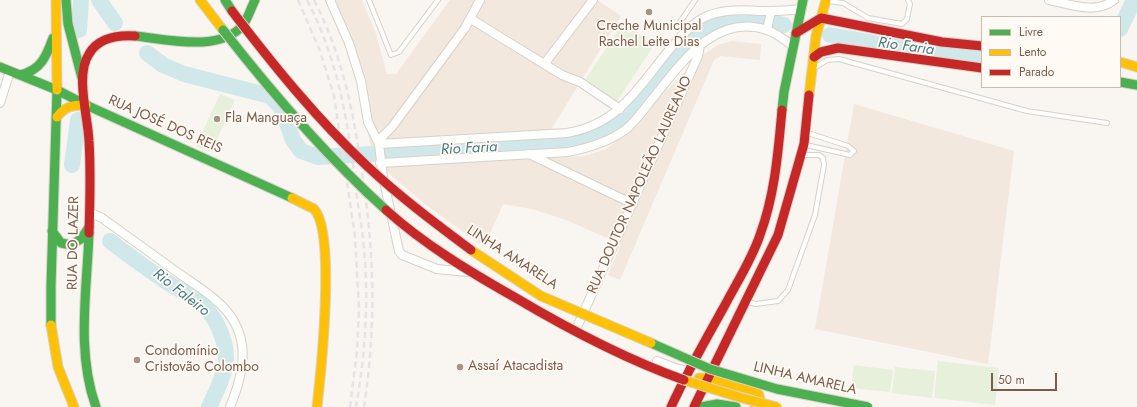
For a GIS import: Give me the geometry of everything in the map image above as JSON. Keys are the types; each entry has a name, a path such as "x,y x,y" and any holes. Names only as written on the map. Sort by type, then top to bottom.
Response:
{"main road":[{"name":"RUA DO LAZER","path":"56,0 57,117 52,231 51,333 60,374 74,407"},
{"name":"RUA DO LAZER","path":"66,0 68,24 82,78 89,139 89,228 85,353 88,379 96,407"},
{"name":"LINHA AMARELA","path":"225,0 282,76 328,128 368,166 416,209 482,258 541,296 710,369 777,389 868,407"},
{"path":"82,78 88,54 95,46 106,40 127,35 182,43 222,39 243,25 252,12 256,0"},
{"path":"694,407 778,235 804,144 816,36 826,0"},
{"path":"201,1 268,88 323,150 387,211 428,243 471,273 546,316 634,360 703,386 777,407"},
{"path":"671,407 688,371 742,274 760,236 771,201 776,174 784,92 802,5"},
{"path":"796,33 821,18 942,42 981,46"},
{"path":"20,75 32,72 41,65 56,31"},
{"path":"814,57 821,52 838,48 981,68"},
{"path":"1121,62 1137,67"},
{"name":"RUA JOSÉ DOS REIS","path":"0,67 57,90 86,105 302,202 317,212 322,228 324,298 323,349 317,407"},
{"path":"1121,82 1137,85"},
{"path":"57,117 65,107 71,104 86,105"},
{"path":"52,231 56,239 62,244 71,245 83,238 89,228"},
{"path":"682,384 691,380 707,378 755,391 759,395 760,400 755,407"},
{"path":"701,407 717,404 736,407"}],"street":[{"path":"330,0 349,43 361,81 368,122 379,151 386,197 396,241 402,255 443,270 480,273 494,277 578,325 614,343 659,362 688,371"},
{"path":"379,151 392,126 471,19 480,0"},
{"path":"545,63 593,0"},
{"path":"1049,0 1091,8 1104,5 1114,0"},
{"path":"379,151 568,133 596,125 620,109 678,40 690,27 702,19 729,10 749,9 770,14 802,5"},
{"path":"767,28 770,14"},
{"path":"471,19 545,63 562,75 580,82 620,109"},
{"path":"379,151 529,154 568,152 584,149 599,144 626,130 692,52 716,34 735,27 767,28 793,46"},
{"name":"RUA DOUTOR NAPOLEÃO LAUREANO","path":"578,325 698,56 700,45"},
{"path":"0,103 10,71"},
{"path":"529,154 536,160 633,204"},
{"path":"89,212 102,218 210,296 229,315 240,336 243,356 241,378 230,407"},
{"path":"659,362 677,396"}],"lane":[{"path":"369,0 391,55 399,52 438,0"},
{"path":"680,22 695,0"},
{"path":"826,0 844,3 868,18 902,24 907,20 910,4 908,0"},
{"path":"812,69 827,60 839,59 1027,111 1107,122"},
{"path":"804,144 850,155 854,151 848,146 806,132"},
{"path":"745,302 756,304 778,301 788,290 815,216 824,165 823,158 819,155 801,155"},
{"path":"386,197 404,193 431,212"},
{"path":"481,250 495,262 499,273"}],"shaded area":[{"path":"331,0 362,0 375,31 387,74 396,74 450,0 597,0 621,16 552,128 562,157 585,156 606,149 630,128 698,58 718,45 732,41 761,44 760,60 721,56 714,60 620,280 608,275 621,244 566,220 532,209 503,204 484,247 425,204 373,160 366,121 364,88"},
{"path":"854,104 1014,151 988,364 815,329"}],"green space":[{"path":"623,23 655,44 617,101 585,80"},
{"name":"Fla Manguaça","path":"220,94 235,100 211,152 196,146"},
{"path":"938,361 999,368 995,405 934,398"},
{"path":"854,365 893,370 890,392 851,388"},
{"path":"895,367 935,371 932,398 892,393"}],"waterway":[{"name":"Rio Faleiro","path":"79,30 81,0"},
{"name":"Rio Faria","path":"99,0 115,23"},
{"path":"1121,27 1134,0"},
{"name":"Rio Faria","path":"147,53 163,65 184,74 270,96 281,107 293,140 301,151 318,157 564,143 590,138 605,132 623,119 640,103 669,65 685,47 702,32 722,22 745,17 784,25"},
{"name":"Rio Faria","path":"830,35 907,49 981,57"},
{"name":"Rio Faleiro","path":"72,165 78,120"},
{"name":"Rio Faleiro","path":"110,241 132,258 196,300 205,308 216,322 223,340 226,358 222,377 209,407"}],"railway":[{"path":"298,0 320,51 334,96 355,236 359,308 357,351 350,407"},
{"path":"307,0 327,47 341,95 363,236 366,309 362,368 356,407"},
{"path":"314,0 331,38 344,78 357,138 365,191 371,253 372,313 371,344 364,407"}],"traffic: fast":[{"path":"66,0 68,24 82,78"},
{"path":"225,0 232,11"},
{"path":"135,36 192,42 207,42 221,39 233,34 243,25 255,0"},
{"path":"782,110 784,92 803,0"},
{"path":"223,30 300,123 342,168 386,210"},
{"path":"20,75 33,70 42,62 53,38"},
{"path":"0,67 57,90 86,105 292,198"},
{"path":"1121,82 1137,85"},
{"path":"51,325 57,90"},
{"path":"52,231 61,243 71,245 81,239 89,227"},
{"path":"89,233 84,343 86,365 96,407"},
{"path":"651,343 710,369 777,389 868,407"},
{"path":"701,407 717,404 736,407"}],"traffic: slow":[{"path":"56,0 57,90"},
{"path":"200,0 223,30"},
{"path":"809,95 816,36 826,0"},
{"path":"1121,62 1137,67"},
{"path":"57,117 66,108 77,105 86,105"},
{"path":"292,198 314,209 321,223 324,245 326,273 324,335 317,407"},
{"path":"471,250 541,296 651,343"},
{"path":"51,325 58,367 74,407"},
{"path":"699,378 707,378 755,391 759,395 760,400 755,407"},
{"path":"684,380 777,407"}],"traffic: jam":[{"path":"232,11 296,92 331,130 379,177 431,220 471,250"},
{"path":"796,33 821,18 942,42 981,46"},
{"path":"89,233 90,153 83,96 83,73 85,63 93,49 103,41 115,37 135,36"},
{"path":"814,57 821,52 838,48 981,68"},
{"path":"694,407 778,235 804,144 809,95"},
{"path":"671,407 690,368 757,244 765,220 772,189 782,110"},
{"path":"386,210 416,235 448,257 536,310 640,363 684,380"}],"place":[{"name":"Creche Municipal Rachel Leite Dias","path":"649,12"},
{"name":"Fla Manguaça","path":"217,119"},
{"name":"Condomínio Cristovão Colombo","path":"137,360"},
{"name":"Assaí Atacadista","path":"460,367"}]}
